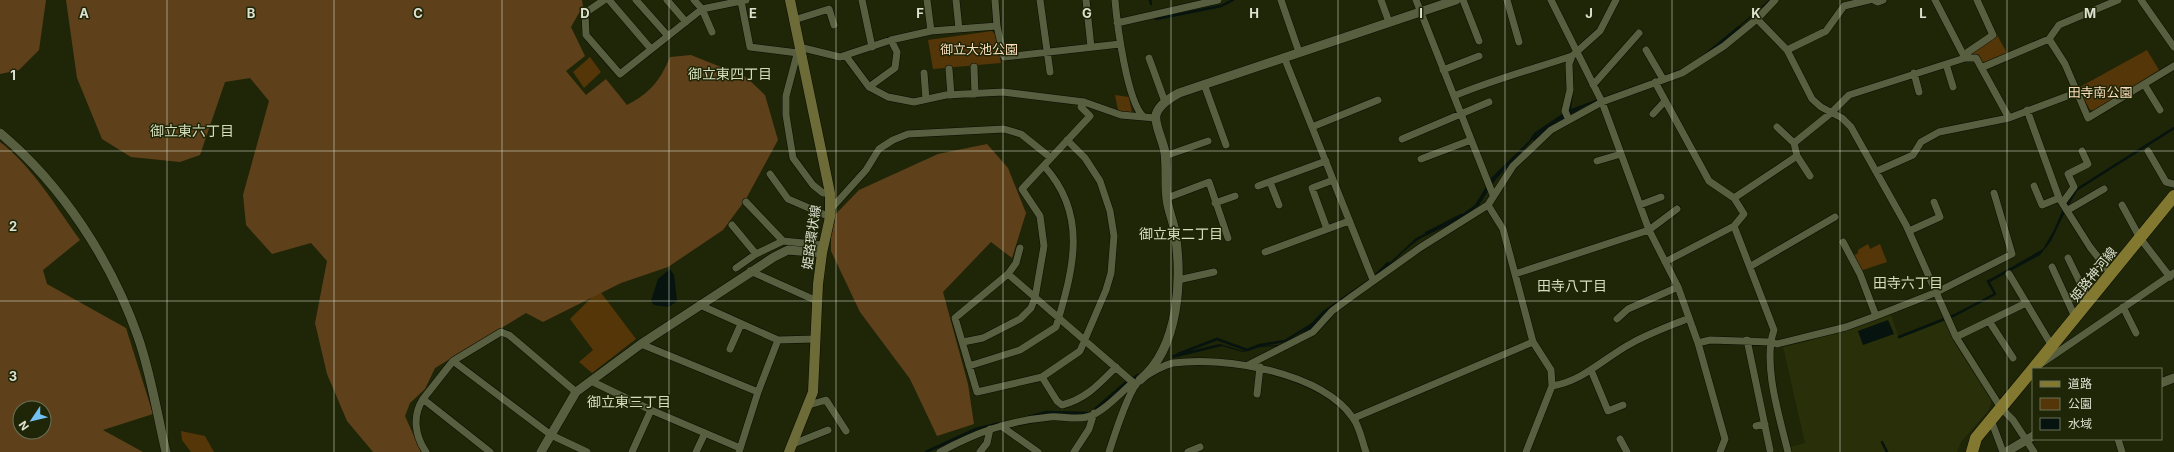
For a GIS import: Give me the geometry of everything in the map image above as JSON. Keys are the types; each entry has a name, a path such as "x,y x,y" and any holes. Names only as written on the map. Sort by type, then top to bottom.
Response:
{"main road":[{"name":"姫路環状線","path":"790,0 799,50 830,193 830,214 822,249 817,301 815,375 813,392 791,448"},
{"name":"姫路神河線","path":"2036,367 2174,196"},
{"name":"姫路神河線","path":"1972,452 1976,438 2032,372"}],"street":[{"path":"604,0 585,13 586,35 620,74 702,9 725,2 743,0 750,47 799,50 840,57 891,40 932,31 997,26"},
{"path":"609,0 651,49"},
{"path":"636,0 668,36"},
{"path":"667,0 686,22"},
{"path":"694,0 702,9 712,32"},
{"path":"862,0 872,47"},
{"path":"928,0 932,31"},
{"path":"956,0 959,29"},
{"path":"995,0 997,26 1004,57 1120,44"},
{"path":"1040,0 1050,72"},
{"path":"1086,0 1091,47"},
{"path":"1115,0 1120,44 1136,106 1143,116"},
{"path":"1117,22 1218,0"},
{"path":"1281,0 1298,52"},
{"path":"1381,0 1389,22"},
{"path":"1416,0 1493,195"},
{"path":"940,452 971,435 1001,426 1060,416 1087,417 1153,365 1169,336 1175,314 1178,280 1175,230 1167,198 1166,156 1155,118 1159,109 1165,102 1179,93 1204,84 1456,0"},
{"path":"1463,0 1475,37"},
{"path":"1507,0 1519,42"},
{"path":"1551,0 1574,53 1601,100 1649,230 1678,287 1698,344 1725,439 1720,452"},
{"path":"1454,96 1488,82 1502,80 1574,53 1583,48 1600,31 1616,0"},
{"path":"1248,365 1313,332 1332,311 1372,278 1488,205 1513,166 1542,137 1601,100 1654,82 1662,77 1682,73 1724,46 1757,19 1775,0"},
{"path":"1787,50 1826,31 1842,3 1869,0"},
{"path":"1874,0 1878,2 1883,0"},
{"path":"1935,0 1965,58"},
{"path":"1965,58 1968,52 1993,35 1976,0"},
{"path":"1983,67 2049,39 2059,25 2118,0"},
{"path":"2141,0 2174,47"},
{"path":"794,20 830,8 834,25"},
{"path":"1757,19 1787,50 1812,98 1821,108 1842,118 1851,127 1877,171 1909,231 1956,337 2001,408 2030,438 2034,452"},
{"path":"1593,85 1638,33"},
{"path":"2049,39 2065,64 2088,118 2174,66"},
{"path":"869,87 895,68 897,52 891,40"},
{"path":"799,50 786,96 786,115 793,158 814,185 823,193 830,193"},
{"path":"1646,50 1662,77"},
{"path":"1569,120 1565,111 1570,90 1569,64 1574,53"},
{"path":"846,56 869,87 888,97 914,102 951,95 1003,92 1084,102 1121,115 1155,118"},
{"path":"1443,70 1480,56"},
{"path":"1284,57 1372,278"},
{"path":"1149,58 1165,102"},
{"path":"1794,143 1849,95 1914,73 1965,58 1976,58 1983,67 2009,118"},
{"path":"1946,64 1953,87"},
{"path":"974,67 976,94"},
{"path":"949,69 951,95"},
{"path":"924,73 926,99"},
{"path":"1914,73 1919,92"},
{"path":"1654,82 1709,181 1734,198 1744,214 1734,226 1665,262"},
{"path":"1204,84 1226,145"},
{"path":"2144,84 2160,110"},
{"path":"1877,171 1913,156 1922,142 1939,132 2009,118 2078,92"},
{"path":"1312,127 1378,100"},
{"path":"1653,114 1665,101"},
{"path":"963,342 983,338 1020,319 1031,308 1035,298 1044,246 1040,216 1022,189 1090,116 1081,107 1084,102"},
{"path":"1402,139 1489,102"},
{"path":"2027,110 2061,200 2090,247 2111,274"},
{"path":"1777,126 1794,143 1797,156 1810,176"},
{"path":"770,174 788,199 830,214 866,170 879,149 893,140 908,134 1004,129 1020,134 1051,158"},
{"path":"0,133 17,148 54,188 77,220 103,263 137,336 148,375 166,452"},
{"path":"1020,248 1016,263 1008,274 955,318 977,392 1042,376 1080,351 1086,342 1106,290 1111,273 1114,236 1110,211 1100,180 1085,158 1067,140"},
{"path":"1421,159 1471,140"},
{"path":"1166,156 1208,141"},
{"path":"2034,186 2042,205 2061,200 2074,187 2068,174 2088,164 2082,151"},
{"path":"2148,151 2166,182 2174,184"},
{"path":"1597,162 1621,154"},
{"path":"1734,198 1797,156"},
{"path":"1258,186 1326,161"},
{"path":"969,366 1020,350 1056,327 1074,247 1073,232 1064,193 1056,179 1044,166"},
{"path":"1327,229 1312,188 1333,180"},
{"path":"1167,198 1208,182 1228,238"},
{"path":"1270,182 1279,205"},
{"path":"2068,210 2104,189"},
{"path":"1698,344 1710,340 1747,340 1777,344 1831,331 1876,316 1937,292 2012,254 1994,194"},
{"path":"1216,203 1235,196"},
{"path":"1640,205 1661,197"},
{"path":"746,202 783,241 822,249"},
{"path":"1909,231 1940,217 1934,202"},
{"path":"1488,205 1503,229 1533,342 1551,370 1552,386 1526,452"},
{"path":"2036,367 2172,274 2140,238 2122,205"},
{"path":"1515,274 1649,230 1677,209"},
{"path":"1751,266 1835,217"},
{"path":"1265,252 1349,221"},
{"path":"732,225 756,254"},
{"path":"1734,226 1751,266 1774,330 1770,342 1773,392 1788,452"},
{"path":"736,268 756,254 783,241"},
{"path":"1843,242 1860,274 1876,316"},
{"path":"541,452 576,392 641,344 750,271 788,250 822,249"},
{"path":"2068,258 2089,301"},
{"path":"2052,267 2075,317"},
{"path":"750,271 817,301"},
{"path":"1178,280 1214,272"},
{"path":"1008,274 1086,342 1134,381"},
{"path":"2009,274 2052,346"},
{"path":"1617,319 1628,309 1678,287"},
{"path":"1624,302 1628,309"},
{"path":"1956,337 2026,303"},
{"path":"700,305 778,340 815,339"},
{"path":"2123,308 2136,333"},
{"path":"1552,386 1566,384 1591,370 1632,343 1688,318"},
{"path":"1989,321 2013,358"},
{"path":"730,349 741,324"},
{"path":"426,452 418,435 415,417 423,399 453,361 501,332 509,335 576,392"},
{"path":"591,381 739,450 758,392 778,340"},
{"path":"1747,340 1770,450"},
{"path":"1354,418 1533,342"},
{"path":"641,344 758,392"},
{"path":"453,361 551,435 587,452"},
{"path":"1109,452 1134,381 1171,363 1248,365 1260,367 1304,382 1322,391 1354,418 1366,452"},
{"path":"1042,376 1057,401 1062,405 1075,402 1089,394 1116,367"},
{"path":"1257,394 1260,367"},
{"path":"1591,370 1608,411 1623,405"},
{"path":"2162,382 2174,378"},
{"path":"1747,383 1755,381"},
{"path":"423,399 490,452"},
{"path":"809,405 826,400 846,430"},
{"path":"632,452 651,410"},
{"path":"1074,452 1089,429 1094,413"},
{"path":"1991,420 2005,452 2030,438"},
{"path":"1756,426 1765,424"},
{"path":"1001,426 1038,452"},
{"path":"980,452 987,443 990,429"},
{"path":"791,448 828,430"},
{"path":"696,452 704,433"},
{"path":"1620,439 1627,452"},
{"path":"2118,440 2122,452"},
{"path":"1188,452 1200,446"}],"shaded area":[{"path":"0,0 46,0 39,50 19,70 0,74"},
{"path":"66,0 582,0 583,6 571,27 585,56 566,71 586,95 606,79 627,105 642,96 653,86 658,80 670,57 691,55 746,77 765,95 778,140 746,199 723,230 668,267 621,283 543,322 526,313 435,368 425,389 410,403 405,416 421,452 373,452 347,421 327,374 315,323 327,261 311,243 272,254 246,225 243,195 269,101 250,78 225,82 200,155 180,162 131,157 102,139 77,78"},
{"path":"0,142 23,163 33,175 80,240 43,270 47,284 126,328 153,414 103,430 143,452 0,452"},
{"path":"987,144 1008,168 1026,213 1012,258 991,242 943,292 968,384 974,424 937,436 910,379 860,312 831,251 831,219 859,190 938,154"},
{"path":"1891,315 1899,338 1945,320 1957,346 1992,400 1989,410 1961,442 1957,452 1792,452 1790,447 1805,443 1783,347 1805,342"}],"green space":[{"name":"御立大池公園","path":"992,31 997,36 1001,63 933,69 928,40"},
{"path":"1997,35 2007,53 1982,62 1979,55 1971,53"},
{"name":"田寺南公園","path":"2147,50 2159,70 2096,111 2090,110 2078,88"},
{"path":"590,57 601,72 584,88 573,72"},
{"path":"1115,95 1129,97 1132,113 1126,114 1118,110"},
{"path":"1868,244 1870,249 1880,244 1887,262 1860,271 1853,256 1858,253 1858,250"},
{"path":"599,290 636,339 592,373 579,362 593,350 570,319"},
{"path":"181,431 205,436 214,452 191,452 182,440"}],"water":[{"path":"1769,0 1771,0 1703,58 1685,69 1585,106 1539,133 1496,179 1479,205 1459,220 1421,238 1410,246 1383,271 1324,314 1313,327 1298,338 1279,346 1260,347 1243,352 1222,346 1173,358 1172,355 1220,344 1243,351 1258,346 1280,345 1298,337 1323,311 1382,270 1416,238 1454,220 1475,205 1492,177 1529,141 1534,133 1568,110 1572,91 1571,65 1573,57 1575,58 1572,66 1574,87 1571,109 1684,68 1703,57"},
{"path":"2063,209 2065,212 2051,241 2040,255 1988,283 1987,281 2043,249 2054,230"},
{"path":"670,269 674,275 677,301 669,307 654,305 651,301 658,279"},
{"path":"1888,320 1894,334 1863,345 1858,331"}],"waterway":[{"path":"1150,0 1151,4"},
{"path":"1156,19 1221,6 1233,0"},
{"path":"1705,55 1739,27"},
{"path":"1534,139 1549,127"},
{"path":"2066,207 2076,190 2174,128"},
{"path":"1426,233 1461,215"},
{"path":"1377,274 1388,263"},
{"path":"1899,337 1955,315 1995,294 1988,281 1990,281"},
{"path":"1178,354 1217,339 1247,350 1260,345 1285,341 1314,323"},
{"path":"1093,411 1124,384 1138,375"},
{"path":"1028,417 1046,412 1088,413"},
{"path":"926,452 976,429 1000,423"},
{"path":"1882,442 1887,452"}],"district":[{"name":"御立東四丁目","path":"730,73"},
{"name":"御立東六丁目","path":"192,130"},
{"name":"御立東二丁目","path":"1181,233"},
{"name":"田寺六丁目","path":"1908,282"},
{"name":"田寺八丁目","path":"1572,285"},
{"name":"御立東三丁目","path":"629,401"}]}
